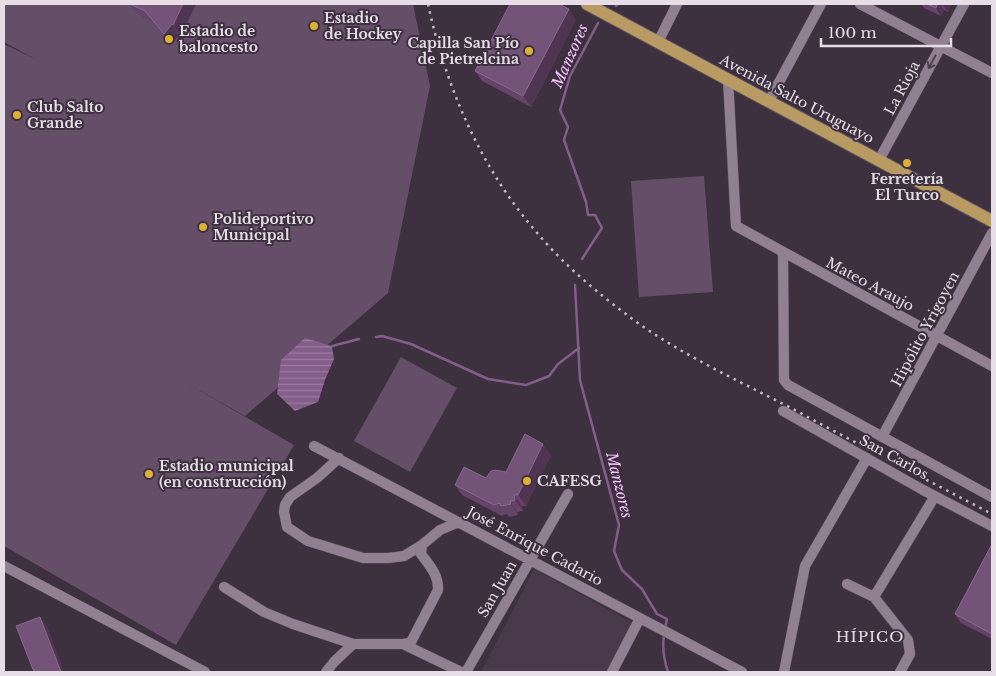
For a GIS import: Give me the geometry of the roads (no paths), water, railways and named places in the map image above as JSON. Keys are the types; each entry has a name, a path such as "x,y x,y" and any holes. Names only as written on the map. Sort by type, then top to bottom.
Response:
{"main road":[{"name":"Avenida Salto Uruguayo","path":"587,4 992,221"}],"street":[{"path":"658,42 677,4"},
{"path":"769,101 821,4"},
{"path":"860,4 992,72"},
{"name":"La Rioja","path":"879,160 964,4"},
{"name":"Mateo Araujo","path":"728,79 736,226 992,366"},
{"name":"Hipólito Yrigoyen","path":"882,437 992,233"},
{"name":"San Carlos","path":"783,253 784,380 788,385 992,497"},
{"name":"San Carlos","path":"783,411 992,526"},
{"name":"José Enrique Cadario","path":"314,446 742,672"},
{"path":"339,458 317,478 290,497 285,505 284,512 287,527 308,541 363,558 404,556 422,545 440,530 459,522"},
{"path":"784,672 805,566 867,458"},
{"name":"San Juan","path":"467,671 568,494"},
{"path":"874,597 935,496"},
{"path":"224,587 264,612 353,644 403,644 411,642 438,590 439,582 435,574 420,554 422,545"},
{"path":"4,566 205,672"},
{"path":"847,584 874,597 908,640 910,654 900,672"},
{"path":"612,672 640,618"},
{"path":"326,672 353,644"},
{"path":"403,644 467,671"}],"waterway":[{"name":"Manzores","path":"582,259 602,228 595,215 588,215 586,202 564,140 568,127 560,110 570,76 598,23"},
{"name":"Manzores","path":"575,285 580,380 619,525 614,551 622,570 642,589 657,614 667,619 665,629"},
{"path":"376,337 382,336 411,344 488,379 526,385 549,376 558,364 579,348"},
{"path":"332,346 359,339"},
{"name":"Manzores","path":"664,635 663,645 668,672"}],"railway":[{"path":"428,4 445,67 456,97 484,156 500,184 519,210 560,258 583,279 631,318 689,355 992,514"}],"place":[{"name":"Estadio de Hockey","path":"314,26"},
{"name":"Estadio de baloncesto","path":"169,39"},
{"name":"Capilla San Pío de Pietrelcina","path":"529,51"},
{"name":"Club Salto Grande","path":"17,115"},
{"name":"Ferretería El Turco","path":"907,163"},
{"name":"Polideportivo Municipal","path":"203,227"},
{"name":"Estadio municipal (en construcción)","path":"149,474"},
{"name":"CAFESG","path":"527,481"}],"district":[{"name":"HÍPICO","path":"870,637"}]}
